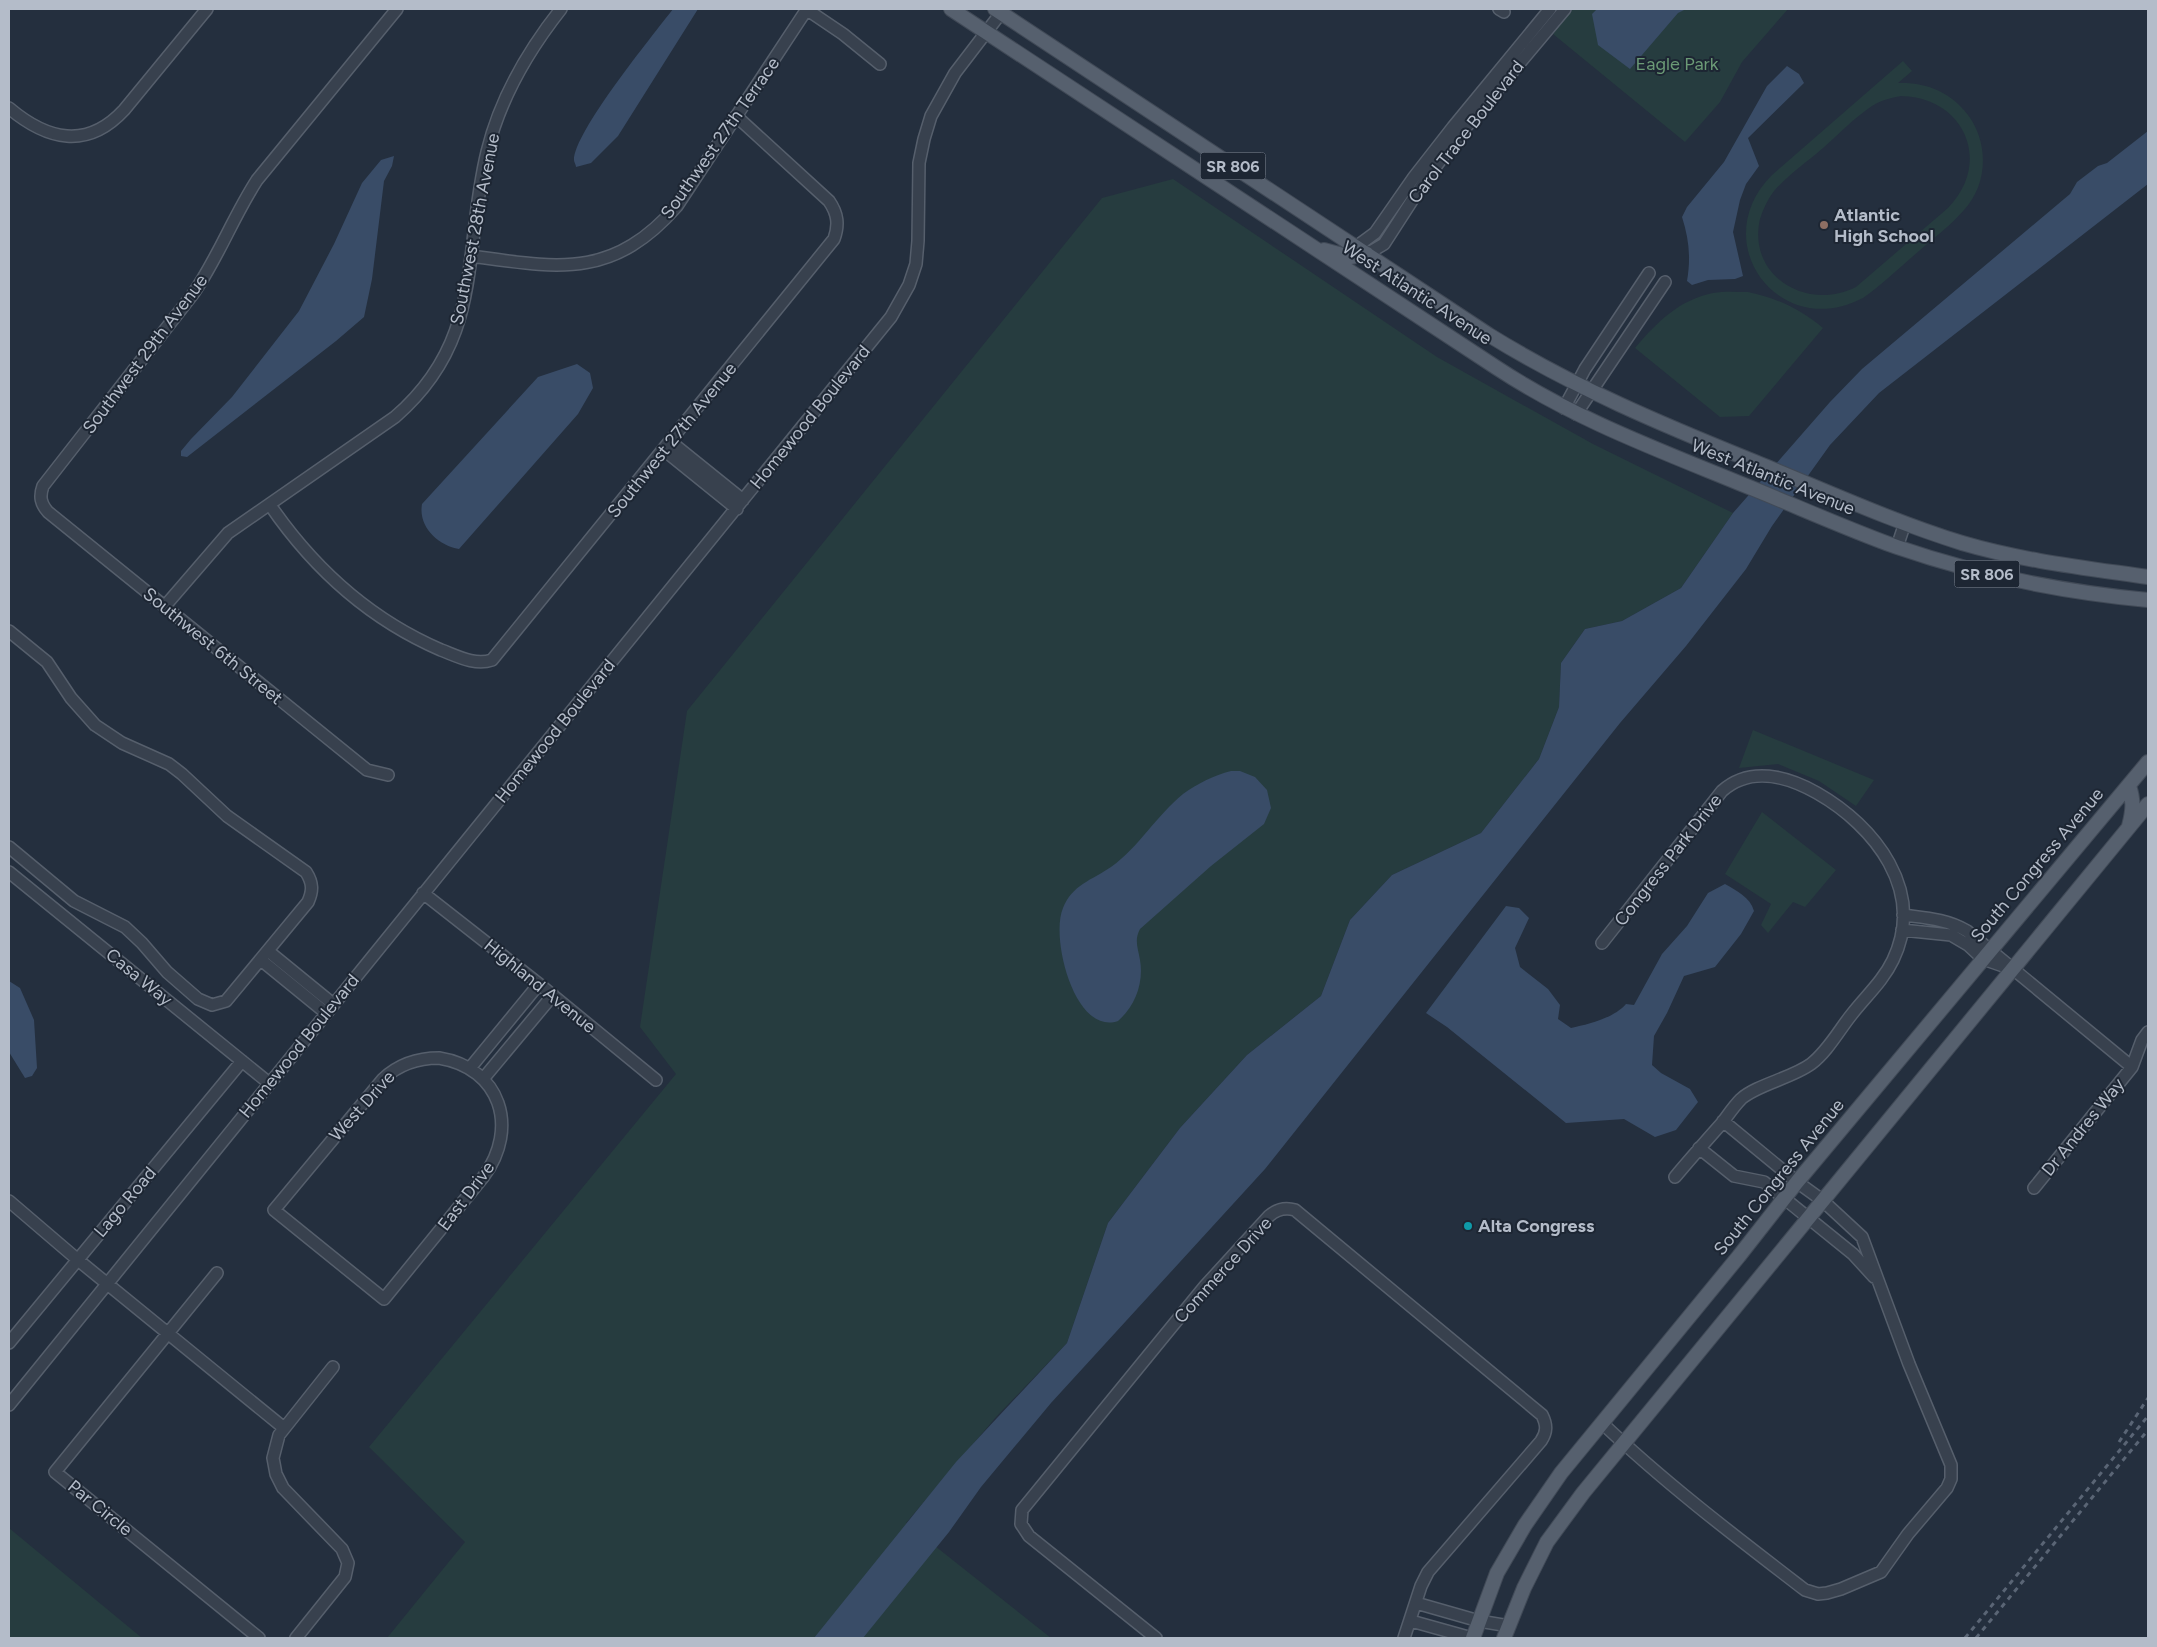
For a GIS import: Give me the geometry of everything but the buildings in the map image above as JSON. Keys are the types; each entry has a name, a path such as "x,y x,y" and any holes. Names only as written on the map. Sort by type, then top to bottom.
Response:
{"main road":[{"name":"West Atlantic Avenue","path":"951,9 1534,392 1570,411 1622,436 1897,547 2019,582 2148,600"},
{"name":"West Atlantic Avenue","path":"1003,10 1361,250 1522,355 1590,391 1674,430 1905,523 1964,543 2024,558 2148,577"},
{"path":"1314,248 1350,257 1361,250"},
{"name":"South Congress Avenue","path":"1472,1638 1497,1573 1525,1525 1561,1473 1739,1256 1797,1182 2148,762"},
{"path":"2128,786 2133,796 2133,810 2129,826"},
{"path":"1507,1632 1524,1588 1547,1542 1583,1493 2148,804"}],"street":[{"path":"9,108 28,124 51,134 76,136 100,129 124,110 207,9"},
{"name":"Southwest 29th Avenue","path":"44,507 41,500 43,486 194,294 215,260 242,202 257,180 397,9"},
{"name":"Southwest 28th Avenue","path":"165,606 228,534 395,416 419,394 434,376 456,333 464,302 487,152 502,104 525,58 560,9"},
{"path":"807,9 843,34 880,64"},
{"name":"Southwest 27th Terrace","path":"471,256 558,266 594,261 628,248 652,232 677,206 807,9"},
{"name":"Carol Trace Boulevard","path":"1361,250 1453,127 1550,9"},
{"name":"Carol Trace Boulevard","path":"1361,250 1384,244 1424,182 1461,133 1564,9"},
{"name":"Homewood Boulevard","path":"9,1405 891,317 902,301 916,264 918,179 924,138 942,94 955,73 988,33 1003,10"},
{"name":"Southwest 27th Avenue","path":"270,505 305,552 347,594 371,612 422,642 471,661 485,662 492,660 830,246 838,224 834,208 829,201 736,116"},
{"path":"1570,411 1577,384 1649,273"},
{"path":"1570,411 1590,391 1665,282"},
{"path":"667,446 740,504"},
{"name":"Southwest 6th Street","path":"44,507 367,770 388,775"},
{"path":"1897,547 1905,523"},
{"path":"9,631 47,662 82,712 95,725 122,743 169,764 227,816 306,872 312,888 308,902 226,1001 216,1004 205,1003 198,1000 167,972 142,943 125,927 74,901 9,848"},
{"name":"Congress Park Drive","path":"1602,943 1722,791 1737,780 1754,775 1774,776 1814,791 1837,805 1862,826 1884,851 1896,878 1903,915 1902,930 1893,961 1880,981 1817,1058 1798,1071 1742,1098 1675,1177"},
{"name":"Casa Way","path":"9,872 269,1083"},
{"name":"Highland Avenue","path":"423,893 553,995 656,1080"},
{"path":"1903,915 1933,918 1955,924 1980,940 1987,954"},
{"path":"1902,930 1952,936 2013,969 2132,1067"},
{"path":"265,956 330,1008"},
{"path":"476,1074 539,984"},
{"path":"476,1074 553,995"},
{"name":"Dr Andres Way","path":"2034,1188 2132,1067 2142,1040 2148,1032"},
{"name":"West Drive","path":"384,1299 274,1210 376,1086 389,1073 410,1062 432,1058 454,1061 476,1074"},
{"name":"Lago Road","path":"9,1344 242,1061"},
{"name":"East Drive","path":"384,1299 484,1176 498,1154 502,1135 502,1118 497,1100 476,1074"},
{"path":"1602,1422 1623,1443 1704,1511 1805,1590 1818,1594 1841,1589 1881,1572 1908,1534 1947,1488 1951,1479 1951,1465 1877,1280 1862,1237 1822,1200 1797,1182 1723,1121"},
{"path":"1700,1148 1734,1176 1764,1182 1853,1254 1877,1280"},
{"path":"9,1201 78,1260 284,1428"},
{"name":"Commerce Drive","path":"1156,1638 1029,1536 1021,1524 1022,1510 1205,1286 1269,1216 1281,1209 1295,1210 1542,1415 1545,1421 1545,1435 1541,1441 1428,1572 1420,1586 1411,1621 1404,1638"},
{"path":"168,1334 217,1273"},
{"name":"Par Circle","path":"168,1334 55,1472 259,1638"},
{"path":"296,1638 345,1577 348,1563 342,1549 279,1481 273,1458 276,1442 284,1428 333,1368"},
{"path":"1416,1603 1479,1621 1507,1632"},
{"path":"1411,1621 1472,1638"}],"green space":[{"name":"Eagle Park","path":"1573,9 1788,9 1742,62 1720,102 1685,142 1553,34"},
{"path":"1903,61 1912,71 1898,83 1918,84 1928,87 1954,100 1975,126 1980,138 1982,151 1983,163 1978,188 1972,200 1959,216 1863,298 1832,308 1804,307 1780,296 1761,278 1749,255 1746,229 1753,201 1772,175","holes":["1901,96 1923,99 1941,107 1955,120 1965,135 1970,153 1969,171 1961,190 1948,208 1856,287 1837,294 1818,295 1801,292 1785,284 1772,272 1763,257 1758,239 1760,219 1774,191 1791,174 1872,106 1890,98"]},
{"path":"1173,179 1437,357 1593,444 1733,513 1681,588 1622,621 1585,629 1561,663 1559,707 1539,759 1481,833 1392,875 1350,920 1321,996 1247,1055 1180,1128 1108,1223 1067,1343 996,1417 906,1523 1051,1638 387,1638 465,1542 369,1447 676,1074 640,1027 687,711 1102,198"},
{"path":"1748,292 1769,297 1788,305 1806,315 1823,328 1749,416 1720,417 1635,348 1660,321 1690,301 1713,293"},
{"path":"1753,730 1874,780 1856,806 1819,781 1778,764 1739,768"},
{"path":"1762,812 1836,870 1805,907 1793,902 1768,933 1761,925 1771,904 1725,874"},
{"path":"9,1528 142,1638 9,1638"}],"water":[{"path":"673,9 698,9 618,136 591,163 576,167 574,160 577,147 587,128 616,84"},
{"path":"1597,9 1686,9 1678,13 1630,69 1598,45 1592,14"},
{"path":"1787,66 1799,74 1804,83 1748,138 1759,166 1746,184 1740,200 1733,232 1743,276 1735,279 1708,280 1692,285 1687,281 1689,249 1682,217 1687,207 1724,162 1767,86"},
{"path":"2148,131 2148,184 1879,393 1830,445 1772,526 1746,569 1686,646 1620,723 1265,1169 1051,1403 981,1487 949,1532 863,1638 814,1638 956,1462 1067,1343 1108,1223 1180,1128 1247,1055 1321,996 1350,920 1392,875 1481,833 1539,759 1559,707 1561,663 1585,629 1622,621 1681,588 1733,513 1830,402 1862,369 2070,194 2077,182 2098,166 2107,163"},
{"path":"394,156 392,166 384,181 372,279 364,317 187,457 181,456 181,451 232,397 299,311 334,244 362,183 381,160"},
{"path":"577,364 590,373 593,388 578,414 459,549 444,544 437,539 431,534 423,520 422,504 538,377"},
{"path":"1231,771 1240,771 1255,777 1267,790 1271,808 1264,824 1211,866 1140,929 1137,940 1141,977 1137,994 1129,1008 1118,1021 1103,1022 1089,1014 1078,1000 1063,961 1060,922 1067,900 1077,888 1121,859 1183,794 1206,780"},
{"path":"1725,884 1746,898 1754,911 1741,934 1715,967 1684,976 1654,1036 1652,1065 1661,1073 1690,1089 1698,1102 1676,1130 1655,1137 1624,1119 1566,1123 1447,1027 1426,1013 1506,906 1519,908 1529,918 1515,948 1520,967 1548,989 1560,1005 1558,1019 1571,1028 1608,1017 1626,1004 1634,1005 1662,954 1687,926 1708,893"},
{"path":"9,981 20,988 34,1020 37,1068 32,1076 25,1078 9,1052"}],"railway":[{"path":"2119,1442 2148,1398"},
{"path":"1965,1638 2148,1416"},
{"path":"1976,1638 2148,1430"}],"place":[{"name":"Atlantic High School","path":"1824,225"},
{"name":"Alta Congress","path":"1468,1226"}]}
